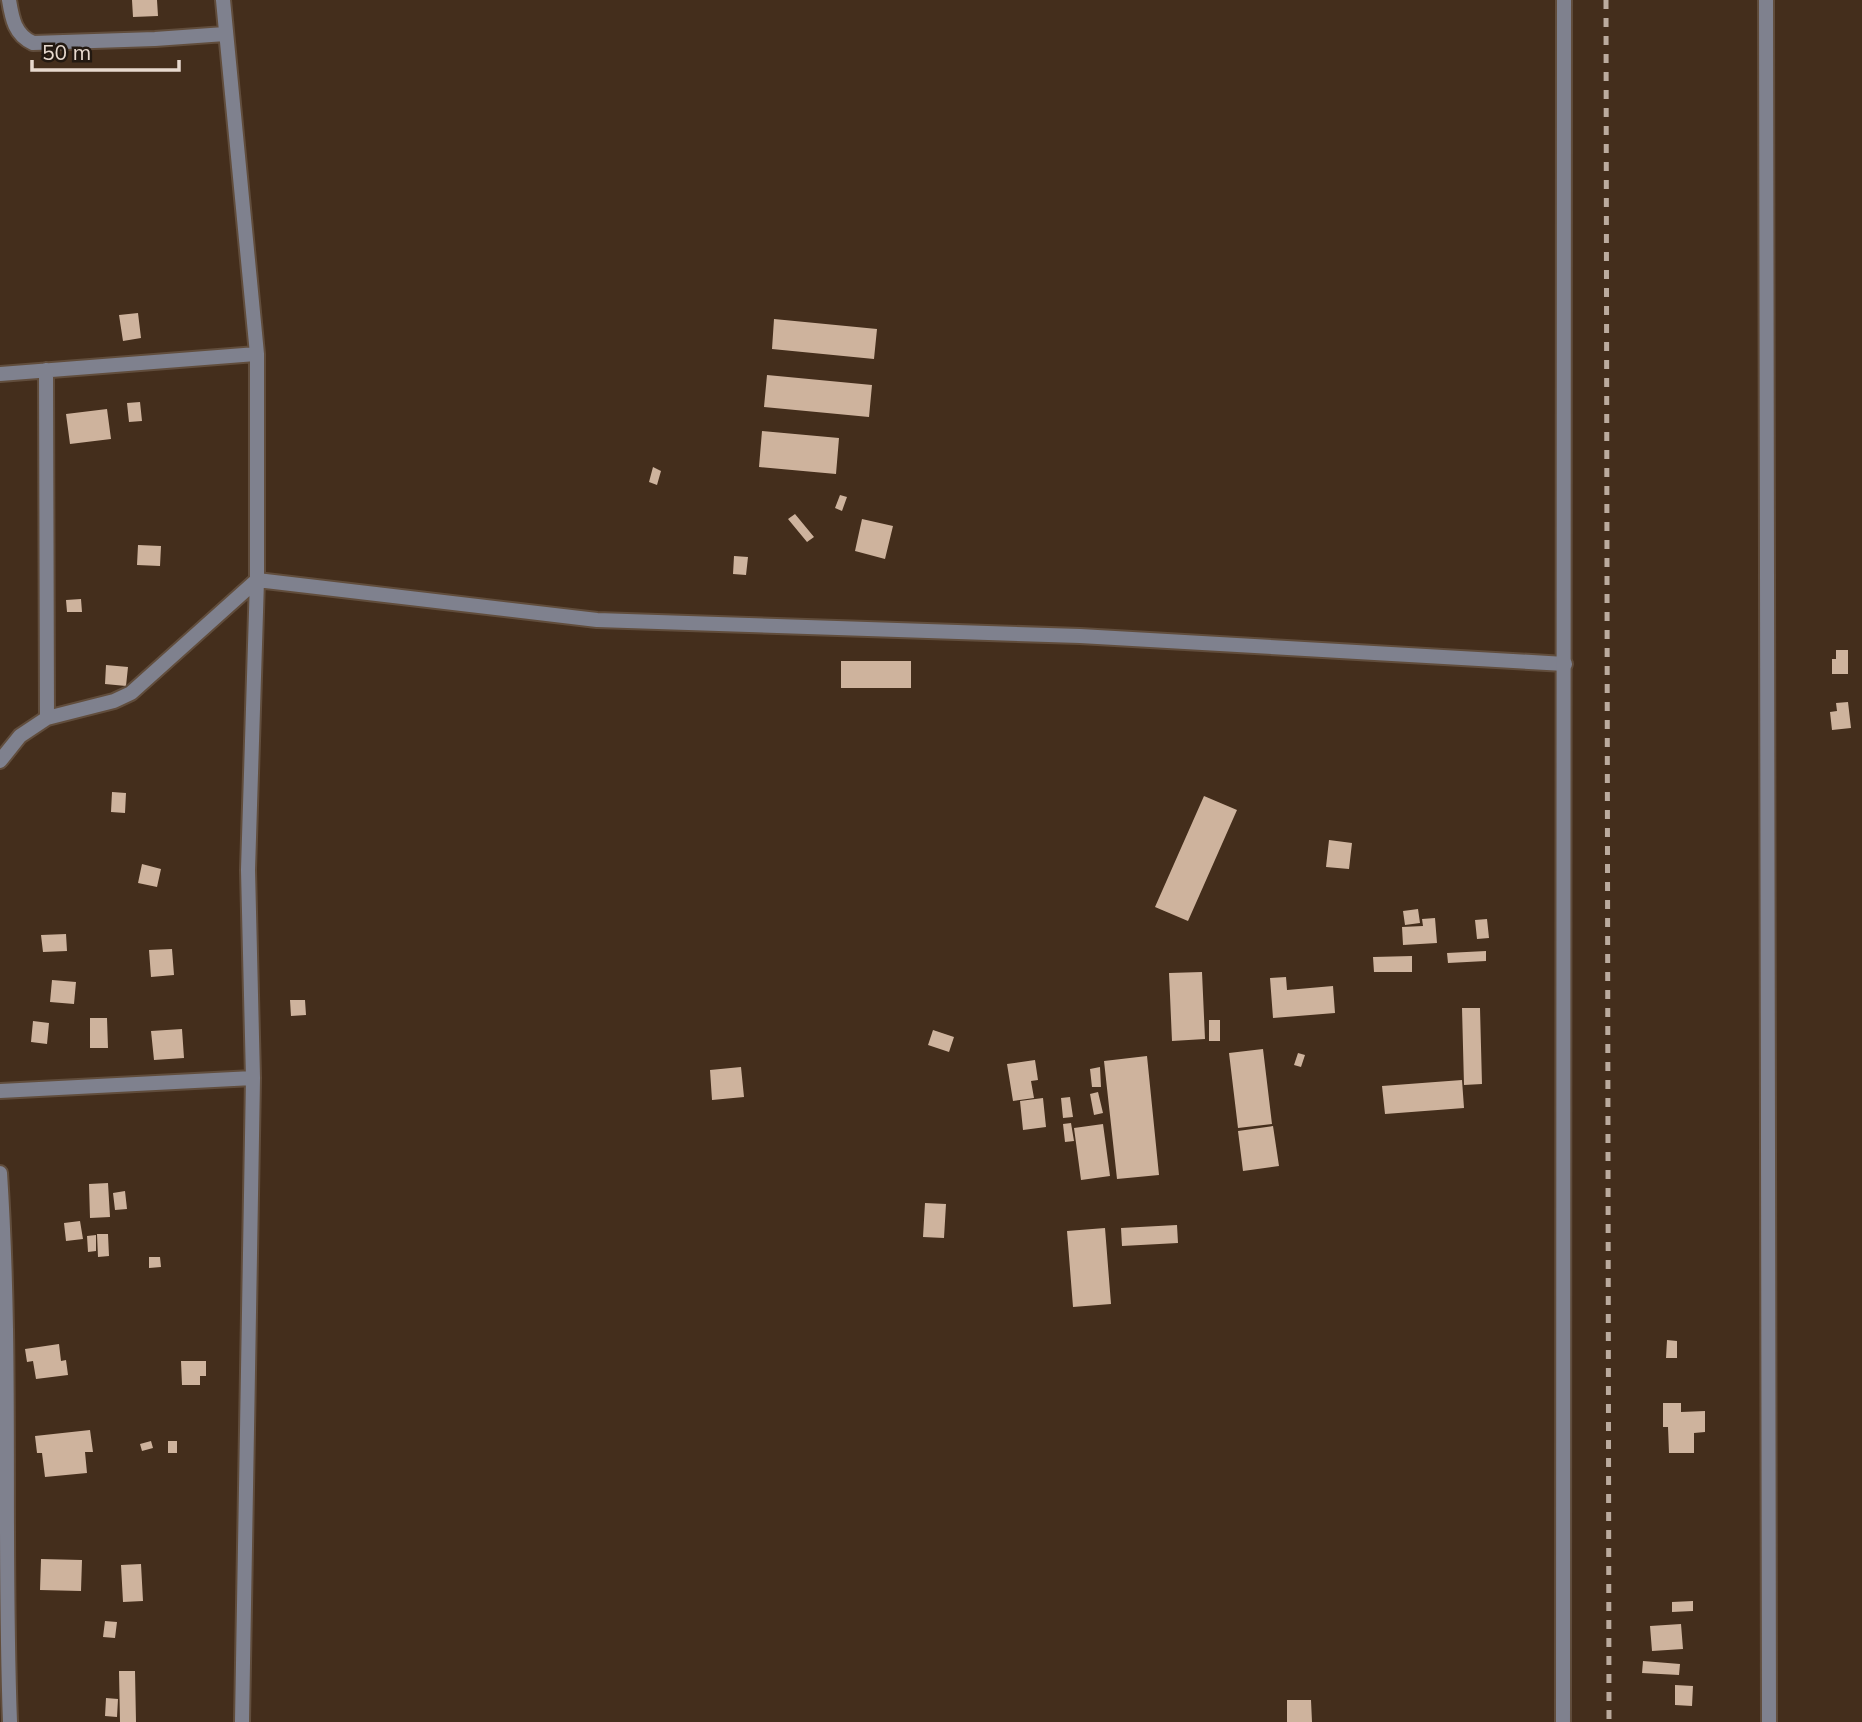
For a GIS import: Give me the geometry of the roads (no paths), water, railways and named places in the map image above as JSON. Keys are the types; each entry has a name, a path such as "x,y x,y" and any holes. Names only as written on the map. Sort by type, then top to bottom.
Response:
{"street":[{"path":"9,0 18,33 33,43 225,34"},
{"path":"223,0 257,354 257,580 248,870 253,1078 242,1722"},
{"path":"1563,1722 1564,0"},
{"path":"1766,0 1769,1722"},
{"path":"0,374 257,354"},
{"path":"46,370 47,718"},
{"path":"0,761 20,736 47,718 114,701 131,693 257,580 597,620 1080,636 1565,664"},
{"path":"0,1091 253,1078"},
{"path":"0,1173 4,1239 8,1457 6,1610 10,1722"}],"railway":[{"path":"1606,0 1609,1722"}]}
